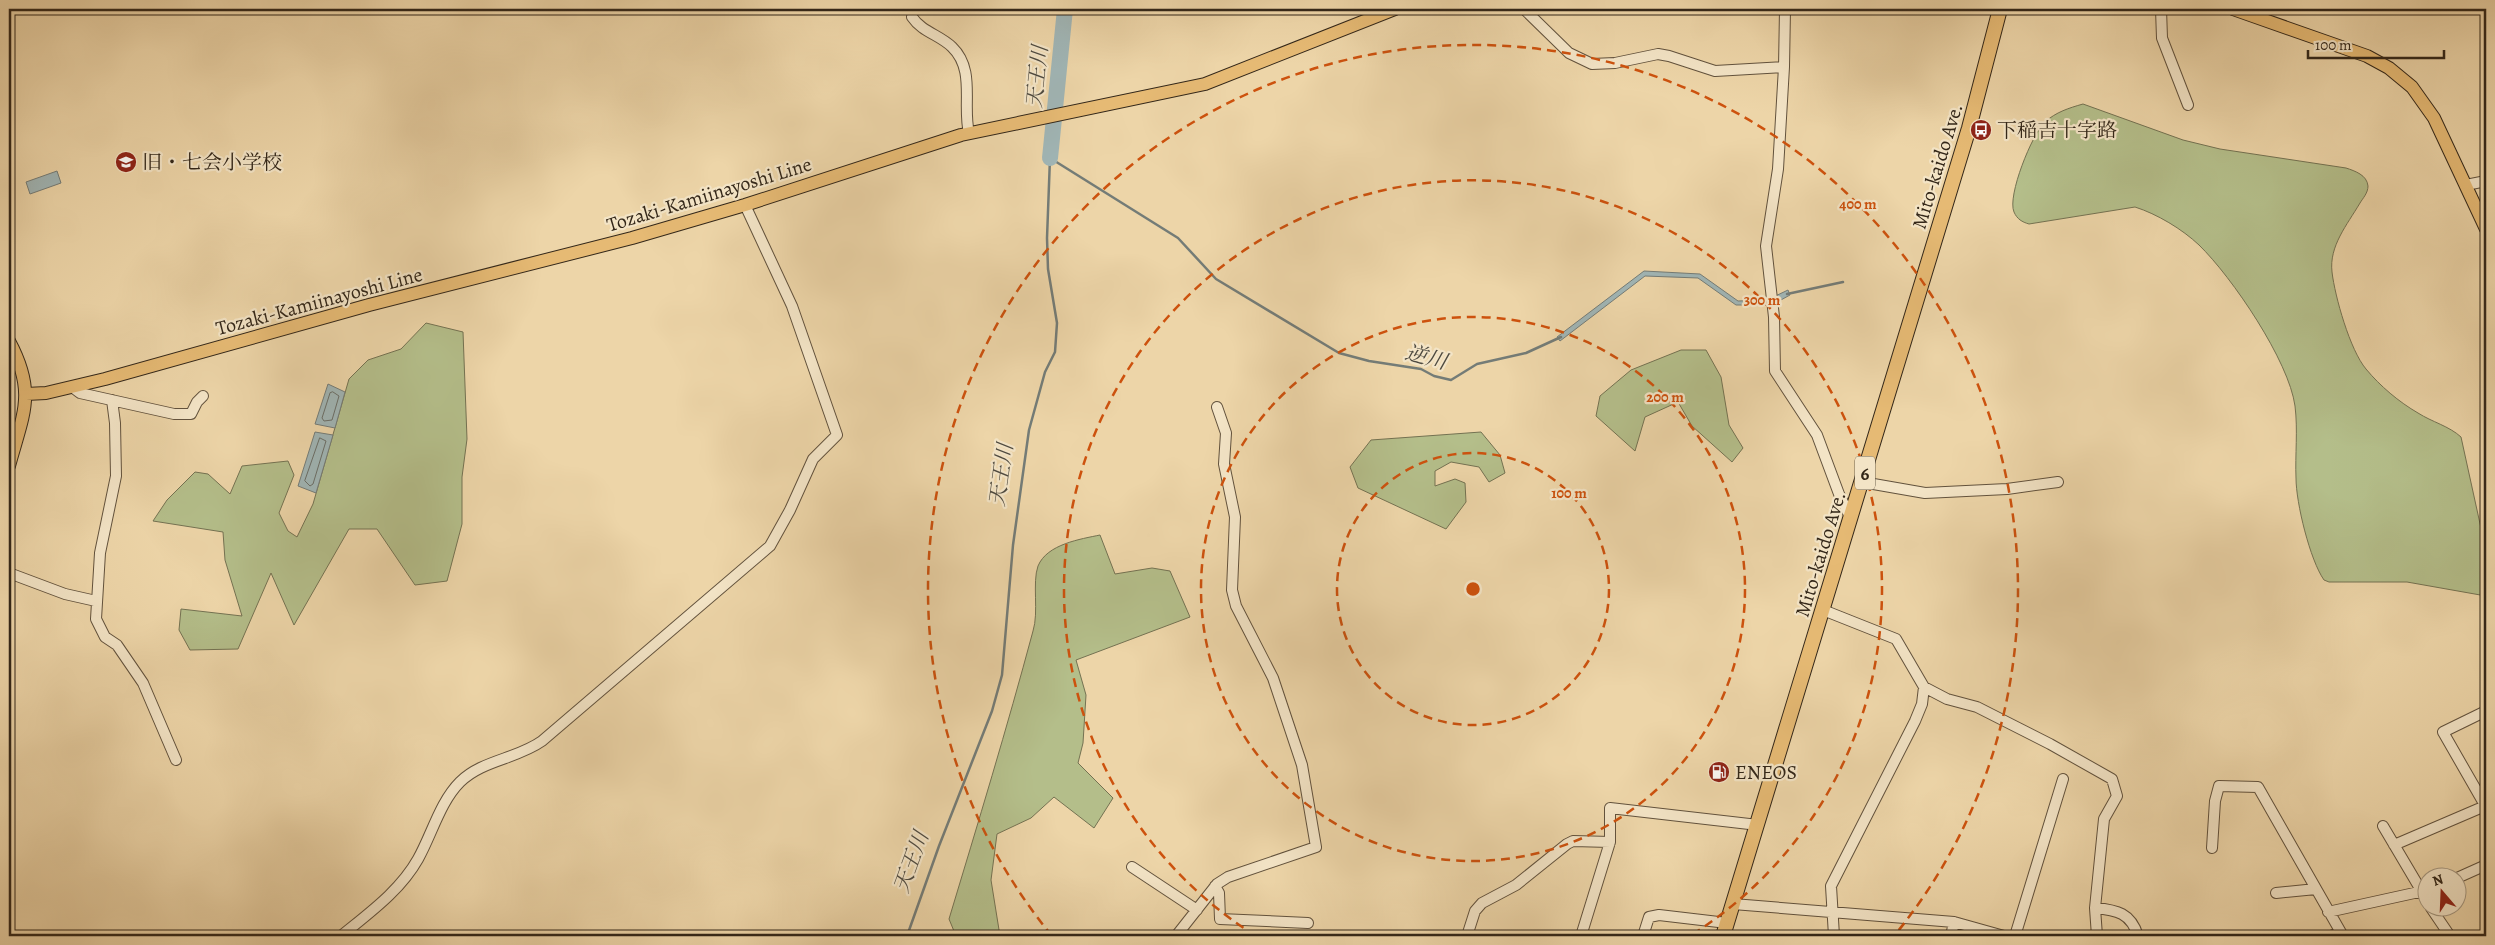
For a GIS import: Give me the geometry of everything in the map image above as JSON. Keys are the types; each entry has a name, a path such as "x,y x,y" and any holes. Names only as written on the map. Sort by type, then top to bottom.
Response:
{"highway":[{"name":"Mito-kaido Ave.","path":"1725,930 1852,519 1969,128 2000,9"}],"main road":[{"name":"Tozaki-Kamiinayoshi Line","path":"26,394 46,393 72,387 369,305 632,238 745,205 969,133 1205,84 1395,9"},
{"path":"2234,9 2367,56 2389,68 2412,87 2426,104 2486,229"},
{"path":"9,341 25,379 26,394 9,466"}],"street":[{"path":"1524,9 1568,54 1592,64 1615,63 1658,54 1714,71 1784,67"},
{"path":"1785,9 1784,67 1778,169 1767,236 1775,371 1817,435 1839,494 1852,519"},
{"path":"2161,9 2162,38 2188,105"},
{"path":"912,17 917,24 954,48 962,61 966,84 966,122 969,133"},
{"path":"2466,185 2486,181"},
{"path":"341,936 389,895 408,875 448,796 461,781 476,770 531,748 542,741 770,546 790,510 808,469 819,452 837,435 792,306 745,205"},
{"path":"72,387 80,393 174,414 190,414 196,402 203,396"},
{"path":"112,400 115,423 116,476 100,552 96,601 100,630 105,637 117,645 143,683 176,760"},
{"path":"1176,936 1215,886 1228,877 1246,869 1316,847 1302,765 1273,678 1236,606 1232,590 1235,517 1224,464 1226,433 1217,407"},
{"path":"1862,482 1925,493 2007,489 2058,482"},
{"path":"9,573 64,594 96,601"},
{"path":"1823,610 1896,639 1924,686 1947,699 1977,707 2059,749 2112,779 2117,796 2104,819 2096,908 2097,936"},
{"path":"1834,936 1831,886 1915,721 1922,704 1924,686"},
{"path":"2394,846 2486,807 2443,732 2486,711"},
{"path":"2015,936 2062,779"},
{"path":"2212,848 2215,801 2219,786 2258,787 2316,889 2338,935"},
{"path":"1581,936 1610,842 1610,808 1758,825"},
{"path":"2383,826 2418,882"},
{"path":"1467,936 1475,912 1482,903 1516,885 1567,844 1574,841 1610,842"},
{"path":"2468,873 2486,865"},
{"path":"1132,866 1197,910"},
{"path":"1215,886 1219,893 1220,919 1308,923"},
{"path":"2276,893 2316,889"},
{"path":"2328,912 2418,892"},
{"path":"1733,904 1954,922 2004,936"},
{"path":"2096,908 2116,910 2134,925 2138,936"},
{"path":"1643,936 1650,918 1659,915 1725,930"},
{"path":"2438,918 2450,936"},
{"path":"1951,936 1954,922"}],"green space":[{"path":"2083,104 2183,140 2220,149 2346,168 2360,174 2365,179 2368,189 2340,236 2333,253 2332,272 2340,309 2354,349 2371,375 2404,404 2461,437 2486,551 2486,596 2407,582 2329,582 2324,580 2309,546 2298,502 2296,415 2291,387 2271,344 2242,298 2212,259 2192,239 2160,218 2135,207 2029,224 2017,217 2013,204 2014,193 2022,166 2034,139 2045,122 2068,109"},
{"path":"426,323 463,332 467,439 462,477 462,524 447,581 415,585 377,529 349,529 294,625 271,573 238,649 190,650 179,630 181,609 242,616 225,560 223,532 153,521 167,500 195,472 208,474 230,494 242,466 288,461 294,475 279,513 288,531 297,537 313,504 349,379 368,360 401,349"},
{"path":"1681,350 1706,350 1721,377 1729,425 1743,448 1732,462 1692,426 1678,402 1645,417 1635,451 1596,416 1600,396 1631,370"},
{"path":"1481,432 1500,455 1505,473 1489,482 1479,467 1451,462 1435,471 1435,486 1455,479 1465,483 1466,502 1446,529 1358,488 1350,467 1371,440"},
{"path":"1100,535 1115,574 1152,568 1170,571 1190,617 1076,660 1086,695 1083,743 1078,763 1113,798 1094,828 1054,797 1031,818 997,834 991,880 1000,936 956,936 949,919 1033,631 1038,566 1049,552 1065,544"}],"water":[{"path":"57,171 61,183 30,194 26,182"},
{"path":"1644,271 1700,274 1738,301 1767,300 1788,290 1790,295 1767,305 1736,305 1698,278 1645,276 1560,341 1557,337"},
{"path":"328,384 345,392 335,428 315,424"},
{"path":"315,432 333,435 316,493 298,486"}],"waterway":[{"name":"天王川","path":"1050,158 1065,9"},
{"name":"天王川","path":"907,936 939,846 992,711 1002,675 1013,545 1029,430 1045,372 1055,352 1057,323 1048,269 1047,238 1050,158 1178,238 1216,279 1339,353 1369,361 1421,369 1434,376 1451,380 1477,364 1526,353 1561,337"},
{"name":"逆川","path":"1787,294 1843,282"}],"place":[{"name":"下稲吉十字路","path":"1981,130"},
{"name":"旧・七会小学校","path":"126,162"},
{"name":"ENEOS","path":"1719,772"}]}
